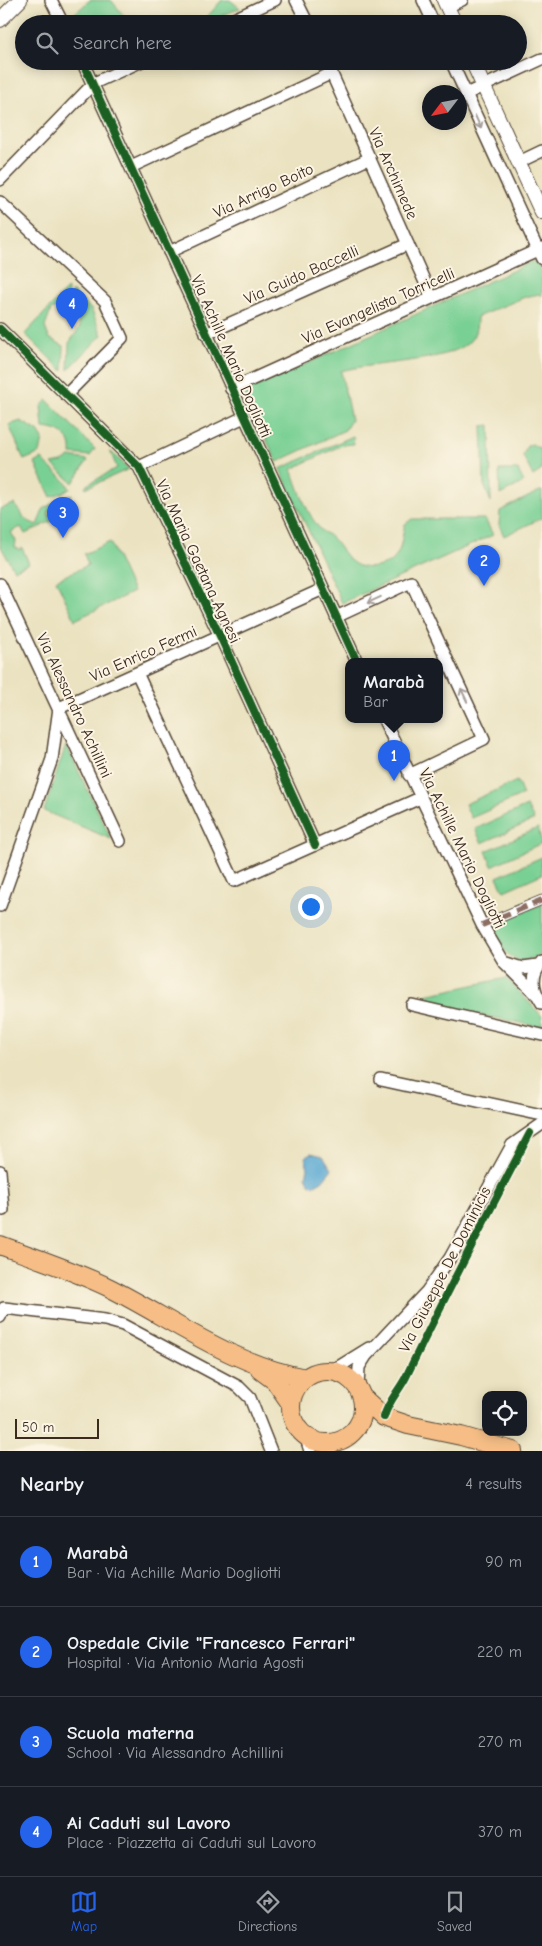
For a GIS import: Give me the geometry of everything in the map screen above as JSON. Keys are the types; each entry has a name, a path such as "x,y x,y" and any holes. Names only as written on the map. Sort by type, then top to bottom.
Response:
{"main road":[{"path":"0,1245 108,1287 247,1362 275,1381 291,1404"},
{"path":"247,1362 274,1372 306,1378"},
{"path":"360,1392 362,1413 356,1429 348,1437 333,1446 315,1441 308,1443 292,1416 291,1404 298,1385 306,1378 326,1371 344,1375 384,1417 408,1425 461,1436 513,1451"},
{"path":"356,1429 384,1424 408,1425"}],"street":[{"path":"0,20 20,0"},
{"path":"51,0 58,15"},
{"path":"242,15 275,0"},
{"path":"296,0 304,15"},
{"path":"423,0 430,15"},
{"path":"445,4 462,0"},
{"path":"527,66 542,59"},
{"name":"Via Achille Mario Dogliotti","path":"87,70 355,658"},
{"path":"0,180 94,84 123,70"},
{"name":"Via Archimede","path":"330,70 432,298"},
{"path":"455,70 462,85"},
{"path":"476,70 542,213"},
{"path":"467,94 518,70"},
{"path":"131,167 332,73"},
{"path":"467,96 541,252"},
{"path":"519,162 542,151"},
{"name":"Via Arrigo Boito","path":"170,252 370,158"},
{"path":"0,202 105,301 122,338 67,394"},
{"name":"Via Guido Baccelli","path":"206,334 408,244"},
{"name":"Via Evangelista Torricelli","path":"232,389 432,298 541,252"},
{"name":"Via Maria Gaetana Agnesi","path":"0,328 139,467 220,636 315,845"},
{"path":"139,467 244,417"},
{"path":"336,617 411,582 484,739 409,774"},
{"name":"Via Alessandro Achillini","path":"0,584 120,840"},
{"name":"Via Enrico Fermi","path":"59,708 323,589"},
{"path":"137,673 234,881 420,798"},
{"path":"0,906 52,759 59,708"},
{"name":"Via Achille Mario Dogliotti","path":"385,723 482,925 504,962 539,999"},
{"path":"482,925 542,900"},
{"path":"504,962 523,968 540,964"},
{"path":"539,999 534,986 534,976 540,964"},
{"path":"412,1006 542,1035"},
{"path":"381,1080 542,1115"},
{"path":"360,1392 359,1367 376,1343 427,1290 450,1258 512,1146 542,1124"},
{"path":"0,1171 3,1210"},
{"path":"2,1313 105,1320 123,1325 171,1349 239,1387 250,1398 271,1451"},
{"path":"326,1371 340,1366 376,1343"}],"green space":[{"path":"90,0 111,0 124,15 73,15"},
{"path":"222,0 230,0 240,8 223,15 209,15"},
{"path":"536,260 542,272 542,296 539,294 525,297 477,317 475,333 469,342 459,349 427,358 341,371 351,420 345,430 277,462 244,392"},
{"path":"68,288 67,304 51,310 45,327 49,338 64,346 63,371 25,334"},
{"path":"72,291 91,309 102,335 68,370 69,343 80,327 77,317 71,308"},
{"path":"47,400 95,449 90,456 71,454 70,442 64,435 54,430 43,428 41,406"},
{"path":"21,421 38,431 43,439 40,453 24,460 9,425"},
{"path":"490,425 491,502 484,485 482,426"},
{"path":"353,436 354,444 342,445 292,469 312,518 354,564 367,568 387,564 391,561 396,557 400,548 405,524 412,519 485,519 493,535 342,603 280,469"},
{"path":"532,444 542,450 542,470 533,476 523,456 527,446"},
{"path":"110,451 129,469 86,488 85,486 117,468"},
{"path":"70,457 88,460 73,483 52,464 62,462"},
{"path":"42,459 70,489 51,497 35,463"},
{"path":"499,470 518,470 524,482 500,495"},
{"path":"542,491 542,518 504,536 499,525 500,511"},
{"path":"72,494 68,502 48,512 52,521 25,534 21,527 11,532 16,541 15,547 19,550 22,548 29,563 14,570 0,545 0,509 14,504 26,520 37,525 44,508"},
{"path":"110,542 133,592 75,620 56,580 88,565 84,554"},
{"path":"66,745 111,839 44,811"},
{"path":"517,781 523,795 471,818 465,804"},
{"path":"527,806 534,820 482,843 475,829"},
{"path":"538,828 542,843 492,866 486,851"},
{"path":"542,857 542,874 504,891 497,877"},
{"path":"542,904 542,954 532,959 516,960 504,950 490,926"},
{"path":"506,978 542,1016 542,1027 433,1006 426,995"}],"water":[{"path":"311,1153 323,1156 332,1169 322,1181 315,1185 310,1184 306,1176 308,1168 305,1157"}],"marked path":[{"path":"482,925 542,900"}],"cycle path":[{"path":"86,70 355,658"},
{"path":"0,329 139,467 220,636 315,845"},
{"name":"Via Giuseppe De Dominicis","path":"384,1417 530,1133"}],"place":[{"name":"Ai Caduti sul Lavoro","path":"72,329"},
{"name":"Scuola materna","path":"63,538"},
{"name":"Ospedale Civile \"Francesco Ferrari\"","path":"484,586"},
{"name":"Marabà","path":"394,781"}]}
